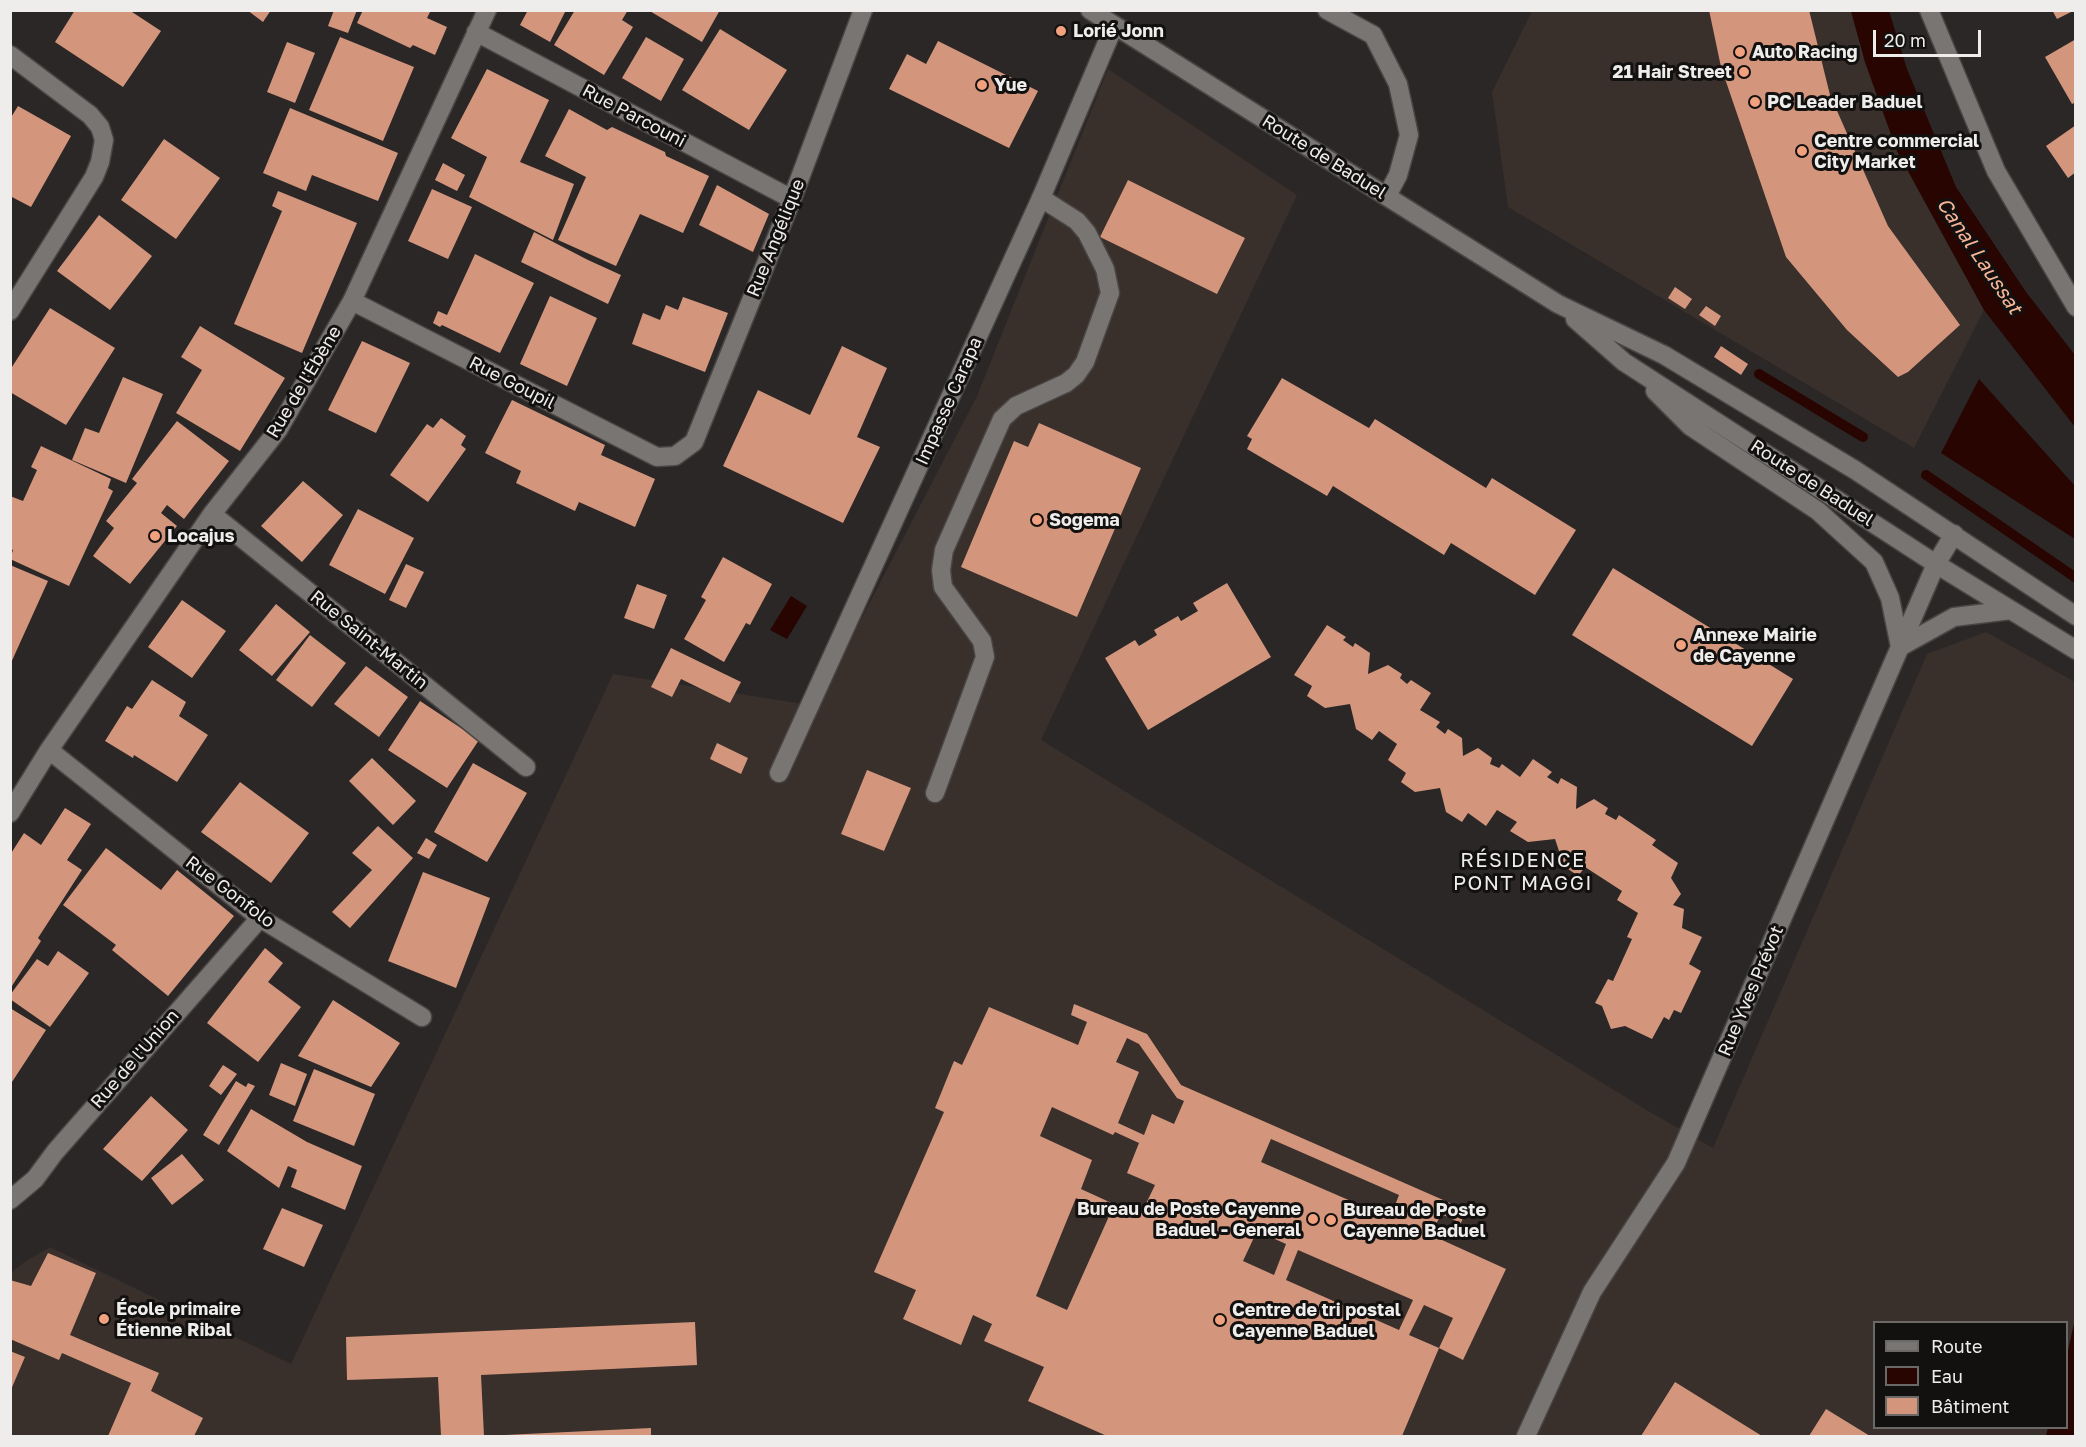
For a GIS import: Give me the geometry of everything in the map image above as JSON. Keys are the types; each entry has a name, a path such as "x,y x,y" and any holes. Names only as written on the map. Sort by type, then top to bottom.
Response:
{"street":[{"name":"Rue de l'Ébène","path":"10,813 49,750 212,514 278,430 352,301 487,10"},
{"name":"Rue Angélique","path":"675,456 694,442 792,199 863,10"},
{"name":"Route de Baduel","path":"1090,10 1558,304 1664,355 1886,489 2076,616"},
{"path":"1327,10 1373,35 1398,84 1409,135 1398,175 1387,196"},
{"path":"1929,10 1996,171 2076,307"},
{"name":"Impasse Carapa","path":"779,773 1041,198 1114,26"},
{"name":"Rue Parcouni","path":"476,32 792,199"},
{"path":"10,55 90,115 100,127 104,140 100,162 94,177 10,311"},
{"path":"935,793 985,657 982,641 943,587 941,570 944,549 1002,419 1016,406 1066,383 1076,375 1085,362 1110,293 1105,268 1087,233 1077,221 1041,198"},
{"name":"Rue Goupil","path":"352,301 657,458 675,456"},
{"name":"Route de Baduel","path":"1558,304 1624,362 1936,564 2076,650"},
{"path":"1624,362 1690,426 1818,511 1874,562 1890,598 1900,647 1954,617 2011,610"},
{"name":"Rue Saint-Martin","path":"212,514 526,766"},
{"name":"Rue Yves Prévot","path":"1526,1437 1592,1292 1676,1163 1936,564 1954,534"},
{"name":"Rue Gonfolo","path":"49,750 260,918 422,1017"},
{"name":"Rue de l'Union","path":"10,1200 35,1179 55,1152 260,918"}],"shaded area":[{"path":"1532,11 1851,11 1865,62 1897,151 1984,310 1914,448 1508,207 1492,92"},
{"path":"1108,69 1297,195 1041,740 1650,1112 1713,1148 1927,654 1986,632 2075,682 2076,1319 2068,1351 2068,1321 1873,1321 1873,1429 2048,1429 2046,1436 11,1436 10,1273 50,1247 291,1364 613,674 816,706 977,396"}],"water":[{"name":"Canal Laussat","path":"1851,11 1889,11 1907,69 1956,187 2026,292 2075,355 2075,427 1984,310 1897,151 1865,62"},
{"path":"1979,379 2075,486 2075,539 1941,453"},
{"path":"791,596 807,606 787,639 770,630"},
{"path":"2075,1319 2075,1436 2046,1436 2048,1429 2068,1429 2068,1350"}],"building":[{"path":"75,10 129,10 161,31 123,87 55,42"},
{"path":"247,10 271,10 263,22"},
{"path":"334,10 357,10 348,33 328,26"},
{"path":"363,10 431,10 427,18 447,27 435,55 413,45 410,48 357,23"},
{"path":"528,10 566,10 550,42 520,25"},
{"path":"575,10 628,10 622,20 633,27 604,75 554,45"},
{"path":"648,10 720,10 702,42"},
{"name":"Centre commercial City Market","path":"1709,10 1809,10 1830,95 1888,226 1960,325 1908,372 1898,377 1847,330 1786,257 1721,67"},
{"path":"2052,10 2075,10 2057,19"},
{"path":"720,29 787,70 749,130 682,90"},
{"path":"340,37 414,67 383,141 309,110"},
{"path":"646,37 684,59 661,101 622,78"},
{"path":"2076,39 2076,102 2072,104 2045,57"},
{"path":"938,41 1038,91 1009,148 889,89 907,54 926,64"},
{"path":"287,42 315,53 295,103 267,92"},
{"path":"487,69 549,100 520,162 574,184 553,240 469,197 487,157 451,138"},
{"path":"18,106 71,136 31,207 10,196 10,119"},
{"path":"290,108 398,153 378,201 312,175 306,191 263,173"},
{"path":"569,109 607,130 612,127 665,152 666,156 709,176 683,233 640,214 616,266 558,240 586,177 545,156"},
{"path":"2076,125 2076,172 2068,178 2046,146"},
{"path":"164,139 220,178 176,239 121,200"},
{"path":"443,163 465,175 457,191 435,180"},
{"path":"1128,180 1245,238 1217,294 1100,237"},
{"path":"717,185 769,214 753,252 699,225"},
{"path":"432,189 472,207 448,259 408,241"},
{"path":"278,191 357,223 302,353 234,324 282,211 272,206"},
{"path":"99,215 152,256 110,310 57,271"},
{"path":"534,232 621,275 608,304 521,262"},
{"path":"475,254 534,283 500,353 442,325 440,327 433,323 438,311 447,315"},
{"path":"1675,287 1692,299 1685,309 1668,298"},
{"path":"550,296 597,318 567,386 520,364"},
{"path":"683,297 728,313 705,372 632,344 643,313 660,320 666,305 678,310"},
{"path":"1706,306 1721,316 1715,326 1699,315"},
{"path":"50,308 115,348 66,425 10,392 10,370"},
{"path":"200,326 285,378 240,451 176,413 202,370 181,357"},
{"path":"362,341 410,363 376,433 328,410"},
{"path":"842,346 887,368 857,437 880,447 843,523 723,466 758,390 810,415"},
{"path":"1721,346 1748,364 1741,375 1714,357"},
{"path":"123,377 163,394 126,483 72,460 85,428 99,433"},
{"path":"1282,378 1369,428 1375,419 1486,488 1492,478 1576,530 1535,595 1451,543 1444,555 1333,486 1327,496 1247,449 1252,439 1247,436"},
{"path":"512,400 605,445 601,455 655,479 635,527 579,502 575,511 516,483 521,471 485,453"},
{"path":"441,418 466,436 461,445 466,449 428,502 390,475 427,424 433,428"},
{"path":"177,421 229,461 184,519 167,505 161,513 177,526 130,584 93,556 114,528 106,521 137,483 132,479"},
{"path":"1039,423 1141,468 1077,617 961,567 1014,441 1028,447"},
{"path":"41,446 111,479 108,488 113,491 69,586 10,559 13,550 10,549 10,496 23,501 37,470 31,467"},
{"path":"303,481 343,515 302,562 261,526"},
{"path":"358,509 414,538 385,594 329,565"},
{"path":"723,557 772,584 750,625 746,623 724,662 684,639 706,600 701,597"},
{"path":"406,564 424,572 406,608 389,600"},
{"path":"10,565 48,581 10,665"},
{"path":"1613,568 1793,679 1752,746 1572,635"},
{"path":"1227,583 1271,657 1148,730 1105,658 1135,640 1139,646 1157,635 1154,630 1178,616 1181,621 1198,611 1193,603"},
{"path":"637,584 667,595 654,629 624,618"},
{"path":"182,600 226,631 192,678 148,647"},
{"path":"276,604 310,632 272,676 239,650"},
{"path":"1327,625 1346,637 1343,640 1353,647 1355,643 1370,653 1368,674 1388,665 1402,674 1400,678 1407,684 1411,680 1431,693 1420,710 1440,722 1436,727 1445,734 1448,729 1462,738 1463,756 1478,748 1492,758 1490,764 1499,768 1502,764 1520,777 1533,759 1552,772 1547,777 1558,784 1561,778 1577,787 1576,809 1594,799 1608,808 1605,814 1616,820 1619,815 1656,840 1652,845 1678,863 1671,878 1681,894 1673,905 1684,909 1682,928 1702,937 1689,964 1701,971 1681,1013 1674,1010 1669,1020 1664,1017 1652,1039 1625,1026 1611,1029 1602,1006 1595,1003 1608,979 1613,981 1632,939 1627,937 1638,913 1617,900 1622,891 1585,867 1578,876 1564,866 1555,839 1528,842 1510,831 1517,822 1497,810 1486,826 1468,813 1462,822 1446,812 1440,788 1415,792 1401,782 1406,773 1388,760 1397,744 1379,731 1372,740 1356,729 1350,704 1325,708 1307,696 1312,686 1294,675"},
{"path":"310,635 346,663 312,707 276,680"},
{"path":"671,648 741,682 730,703 681,679 672,697 651,687"},
{"path":"366,666 408,697 379,737 334,704"},
{"path":"152,680 186,702 179,716 208,735 177,782 134,755 133,758 105,741 127,706 132,709"},
{"path":"420,701 479,740 447,788 388,750"},
{"path":"717,743 748,758 741,774 710,759"},
{"path":"372,758 416,801 393,825 349,781"},
{"path":"473,763 527,793 487,862 434,832"},
{"path":"867,770 911,788 884,851 841,834"},
{"path":"240,782 309,833 271,883 201,832"},
{"path":"65,808 91,824 67,860 82,870 38,938 41,941 10,989 10,855 24,833 41,845"},
{"path":"378,826 413,858 350,928 332,912 372,870 352,853"},
{"path":"426,838 437,845 429,859 417,853"},
{"path":"106,848 161,890 177,870 234,916 168,996 112,950 116,945 63,905"},
{"path":"423,872 490,898 456,988 388,961"},
{"path":"265,948 283,963 268,982 301,1007 258,1062 207,1023"},
{"path":"58,951 89,973 50,1027 10,999 10,995 37,959 48,966"},
{"path":"333,1000 400,1043 371,1087 298,1056"},
{"path":"1074,1004 1147,1034 1181,1085 1466,1210 1461,1223 1441,1214 1431,1235 1506,1269 1463,1360 1439,1348 1402,1436 1107,1436 1028,1401 1044,1367 984,1341 992,1324 973,1315 961,1345 903,1319 916,1290 874,1272 944,1112 935,1108 954,1061 962,1065 989,1007 1078,1045 1087,1022 1071,1015","holes":["1127,1038 1139,1044 1177,1098 1184,1101 1174,1124 1152,1114 1144,1135 1118,1123 1139,1072 1116,1062","1052,1107 1113,1135 1115,1132 1139,1143 1127,1173 1155,1185 1140,1216 1081,1189 1092,1160 1040,1136","1271,1139 1399,1195 1390,1218 1261,1162","1076,1198 1110,1214 1067,1310 1036,1296","1257,1231 1286,1244 1274,1275 1243,1261","1298,1250 1413,1300 1399,1330 1286,1280","1424,1305 1453,1318 1439,1348 1409,1335"]},
{"path":"10,1008 46,1030 10,1085"},
{"path":"281,1063 307,1074 295,1106 269,1095"},
{"path":"223,1065 237,1074 221,1095 209,1086"},
{"path":"314,1069 375,1094 354,1146 293,1121"},
{"path":"236,1081 246,1087 248,1083 255,1086 219,1145 203,1135"},
{"path":"151,1096 188,1130 142,1181 103,1149"},
{"path":"251,1109 307,1142 362,1166 345,1210 291,1187 297,1170 288,1166 279,1188 227,1151"},
{"path":"182,1154 204,1180 172,1205 151,1178"},
{"path":"282,1208 323,1225 304,1267 263,1249"},
{"path":"48,1253 96,1273 70,1335 159,1373 151,1391 203,1418 194,1436 108,1436 131,1383 62,1353 59,1360 10,1339 10,1280 31,1286"},
{"path":"695,1322 697,1365 481,1375 484,1436 441,1436 438,1377 347,1380 346,1337"},
{"path":"10,1351 25,1357 10,1392"},
{"path":"1675,1382 1762,1436 1641,1436"},
{"path":"1826,1409 1870,1436 1809,1436"},
{"path":"651,1428 651,1436 505,1436 505,1435"}],"waterway":[{"path":"1759,374 1863,437"},
{"path":"1926,475 2076,578"}],"place":[{"name":"Lorié Jonn","path":"1061,31"},
{"name":"Auto Racing","path":"1740,52"},
{"name":"21 Hair Street","path":"1744,72"},
{"name":"Yue","path":"982,85"},
{"name":"PC Leader Baduel","path":"1755,102"},
{"name":"Centre commercial City Market","path":"1802,151"},
{"name":"Sogema","path":"1037,520"},
{"name":"Locajus","path":"155,536"},
{"name":"Annexe Mairie de Cayenne","path":"1681,645"},
{"name":"Bureau de Poste Cayenne Baduel - General","path":"1313,1219"},
{"name":"Bureau de Poste Cayenne Baduel","path":"1331,1220"},
{"name":"École primaire Étienne Ribal","path":"104,1319"},
{"name":"Centre de tri postal Cayenne Baduel","path":"1220,1320"}],"district":[{"name":"RÉSIDENCE PONT MAGGI","path":"1523,872"}]}
